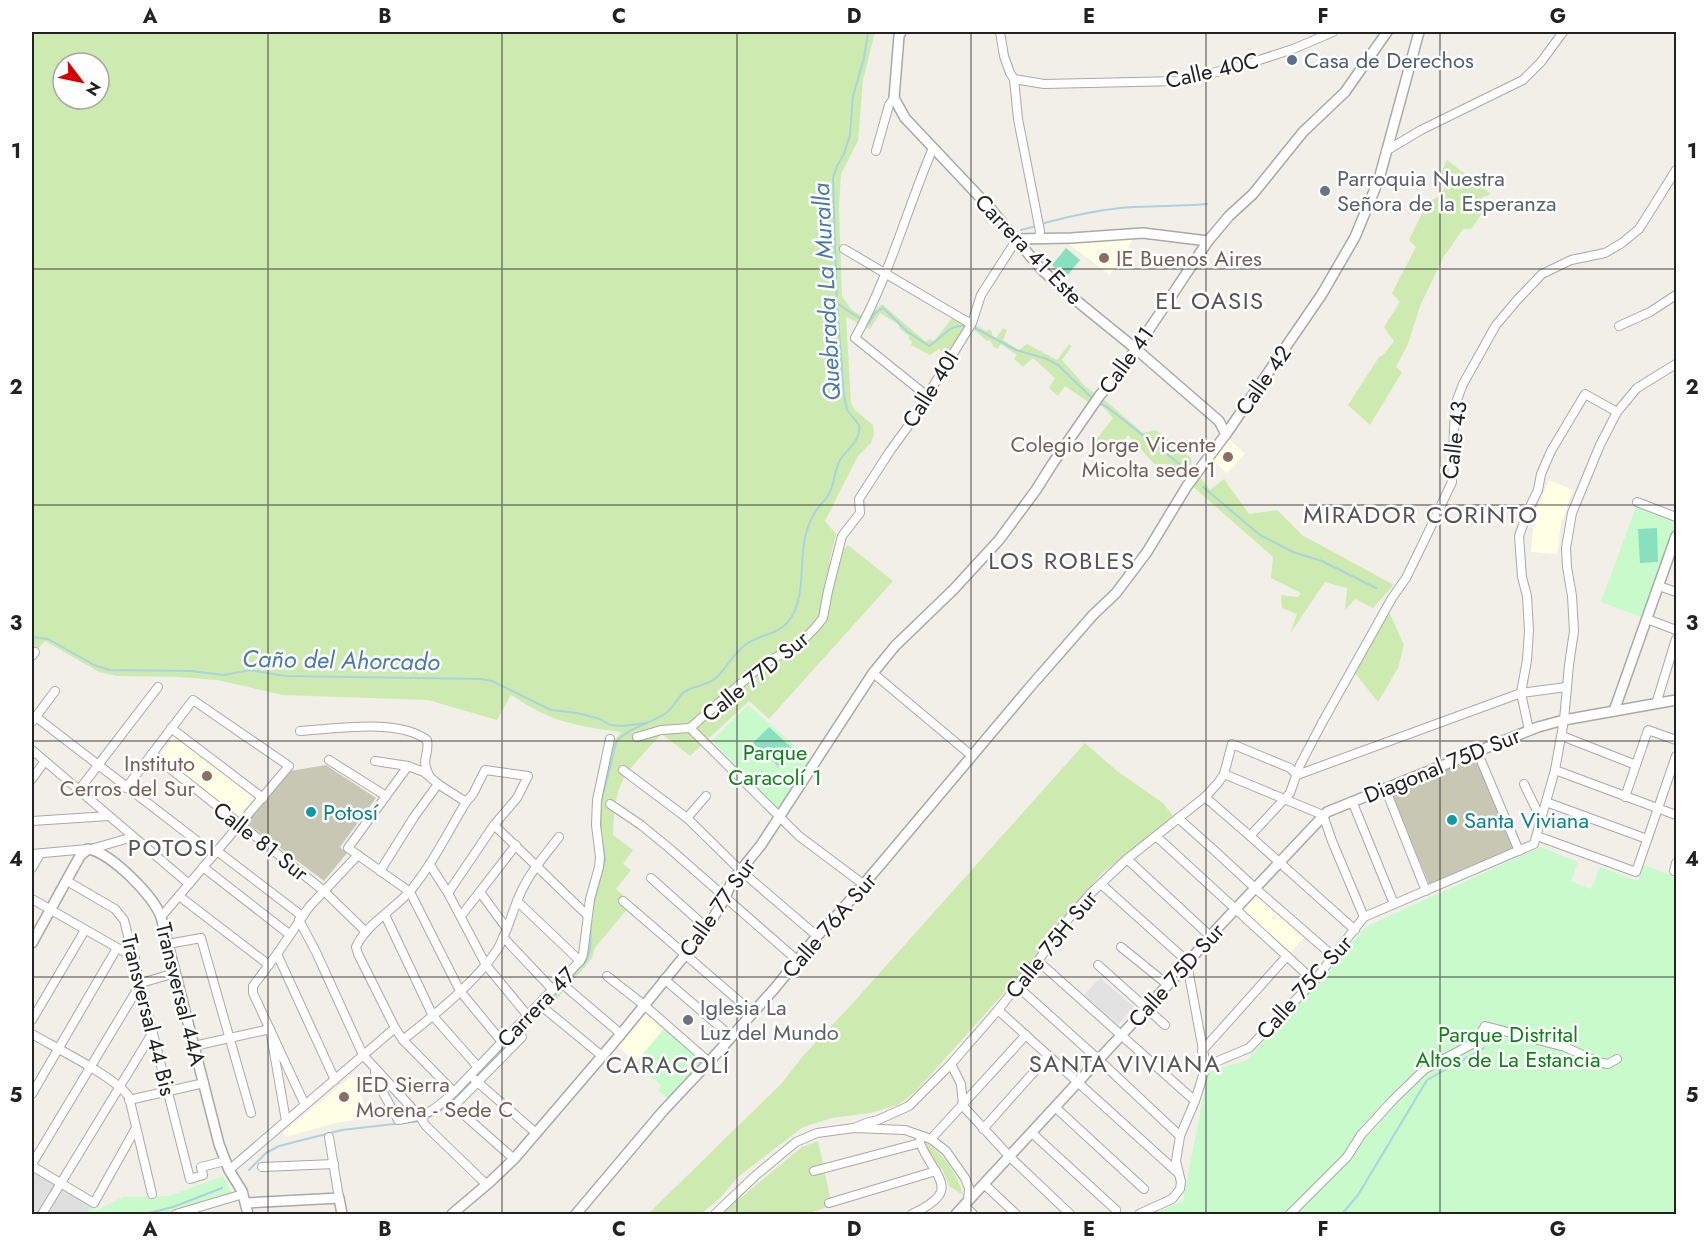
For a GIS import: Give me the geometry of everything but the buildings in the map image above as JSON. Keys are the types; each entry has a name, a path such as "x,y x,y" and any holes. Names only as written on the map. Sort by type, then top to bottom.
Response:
{"street":[{"path":"876,151 889,105 894,98 901,32"},
{"path":"1000,32 1007,64 1014,79 1018,119 1040,235"},
{"name":"Calle 40C","path":"1014,79 1044,84 1179,81 1241,66 1293,49 1333,32"},
{"name":"Calle 41","path":"935,607 999,540 1100,395 1136,349 1208,241 1252,194 1303,132 1345,92 1387,32"},
{"name":"Calle 42","path":"1030,687 1093,615 1116,593 1147,552 1182,494 1226,434 1338,268 1368,208 1379,179 1419,32"},
{"path":"1386,151 1421,130 1523,80 1541,62 1563,32"},
{"name":"Carrera 41 Este","path":"894,98 905,118 1017,239 1041,269 1219,421 1226,434"},
{"path":"926,395 855,338 886,275 933,148"},
{"name":"Calle 43","path":"1286,800 1324,719 1392,598 1406,578 1452,482 1455,405 1463,384 1496,325 1542,274 1571,260 1605,253 1640,229 1677,170"},
{"path":"1017,239 1040,235 1071,238 1143,233 1208,241"},
{"name":"Calle 40I","path":"842,536 860,513 859,499 909,425 968,328 981,295 1017,239"},
{"path":"844,249 968,328"},
{"path":"1619,326 1650,312 1677,295"},
{"path":"1224,774 1323,815 1364,917 1534,844 1555,770 1564,720 1574,631 1566,548 1572,513 1600,445 1617,412 1637,388 1677,364"},
{"path":"1530,730 1521,693 1529,630 1519,536 1551,451 1585,394 1617,412"},
{"path":"1637,502 1677,517"},
{"name":"Calle 77D Sur","path":"637,737 661,730 690,728 762,665 798,645 823,618 842,536"},
{"path":"1614,711 1659,586 1673,554 1677,536"},
{"path":"1659,586 1677,592"},
{"name":"Calle 77 Sur","path":"452,1215 513,1159 621,1034 706,928 725,898 732,881 780,816 873,673 895,646 935,607"},
{"path":"1647,619 1677,630"},
{"path":"1656,704 1677,639"},
{"path":"873,673 972,756"},
{"path":"79,790 158,687"},
{"name":"Calle 76A Sur","path":"576,1215 663,1111 732,1037 841,911 1030,687"},
{"path":"1297,775 1521,693 1566,687"},
{"path":"56,691 34,720 98,765 300,918 363,1055 422,1120 487,1185"},
{"path":"126,788 193,700 289,766 161,917"},
{"name":"Diagonal 75D Sur","path":"1323,815 1334,808 1530,730 1564,720 1677,700"},
{"path":"300,731 379,726 422,736 427,740 425,764 429,775"},
{"path":"171,728 263,798"},
{"path":"690,728 800,836 863,884"},
{"path":"1624,797 1648,730 1677,740"},
{"path":"1562,736 1635,765"},
{"name":"Carrera 47","path":"375,1068 375,1078 398,1120 422,1120 454,1092 474,1079 478,1067 502,1042 517,1036 528,1016 542,1007 553,990 580,961 583,955 586,915 599,867 597,800 610,739"},
{"name":"Calle 75H Sur","path":"854,1128 909,1106 951,1064 1038,961 1064,924 1101,884 1126,859 1205,797 1224,774 1233,744 1290,768 1297,775"},
{"path":"32,750 189,884"},
{"path":"1476,752 1519,851"},
{"name":"Calle 81 Sur","path":"152,754 324,891 366,932"},
{"path":"1537,836 1636,872 1677,756"},
{"path":"329,760 386,796"},
{"path":"32,779 45,761"},
{"path":"375,761 408,766 429,775 438,784 466,802"},
{"path":"408,766 348,849 410,892 460,991 502,1042"},
{"path":"448,893 494,825 517,798 528,776 485,770 430,865 410,892 366,932 356,947 403,1040 454,1092"},
{"path":"623,770 687,818 740,870 817,936"},
{"path":"1555,770 1677,815"},
{"path":"380,871 438,784"},
{"path":"1524,784 1541,819"},
{"path":"1385,788 1426,891"},
{"path":"687,818 706,796"},
{"path":"1205,797 1354,930"},
{"path":"1250,836 1286,800"},
{"path":"1352,801 1394,904"},
{"path":"1546,802 1647,839"},
{"path":"610,804 641,825 798,961"},
{"name":"Calle 75D Sur","path":"956,1215 1323,815"},
{"path":"32,820 109,816"},
{"path":"1178,818 1333,956"},
{"path":"494,825 586,915"},
{"path":"1156,836 1314,981"},
{"path":"32,868 36,854 90,849 133,837"},
{"path":"403,1040 460,991 486,965 505,933 524,885 559,837"},
{"path":"461,916 516,845"},
{"path":"32,944 80,856 90,849"},
{"name":"Transversal 44A","path":"90,849 103,855 139,885 154,901 161,917 176,973 219,1144 229,1170 245,1199"},
{"path":"305,1105 252,990 254,983 277,954 300,918 358,855"},
{"path":"1126,859 1210,936"},
{"path":"430,865 461,916 486,965 528,1016"},
{"path":"204,867 289,934"},
{"path":"651,878 706,928"},
{"name":"Transversal 44 Bis","path":"67,881 115,909 124,920 190,1179 203,1175 201,1167 225,1161"},
{"path":"1101,884 1187,963 1206,1066 1196,1101 1180,1136 1176,1161 1181,1182 1178,1194 1139,1215"},
{"path":"480,892 505,933 553,990"},
{"path":"179,896 269,965"},
{"path":"32,899 135,958"},
{"path":"517,901 580,961"},
{"path":"623,901 753,1013"},
{"path":"385,915 432,1016 478,1067"},
{"name":"Calle 75C Sur","path":"1206,1066 1249,1048 1314,981 1364,917"},
{"path":"32,1020 86,930"},
{"path":"168,944 201,938 251,1113"},
{"path":"1121,947 1168,985"},
{"path":"32,1094 117,948"},
{"path":"277,954 334,1080"},
{"path":"1202,1051 1287,956"},
{"path":"1038,961 1196,1101"},
{"path":"1098,965 1165,1025"},
{"path":"136,1128 94,1203 32,1165 141,983 176,973"},
{"path":"607,976 709,1062"},
{"path":"664,979 732,1037"},
{"path":"1017,986 1180,1136"},
{"path":"567,988 621,1034"},
{"path":"542,1007 602,1056"},
{"path":"998,1010 1178,1173"},
{"path":"1290,1215 1347,1157 1361,1135 1393,1100 1425,1069 1476,1042 1485,1026 1565,1047 1598,1062 1608,1064 1617,1059"},
{"path":"229,1170 395,1028"},
{"path":"194,1046 270,1029"},
{"path":"270,1029 286,1121"},
{"path":"42,1215 153,1032"},
{"path":"32,1034 90,1067 120,1086 127,1094 152,1194"},
{"path":"931,1139 1026,1035"},
{"path":"513,1159 454,1106 474,1079 517,1036"},
{"path":"983,1129 1048,1056"},
{"path":"951,1064 961,1084 963,1106 1010,1157 1070,1215"},
{"path":"474,1079 536,1133"},
{"path":"129,1100 204,1083"},
{"path":"1055,1107 1144,1189"},
{"path":"715,1215 787,1148 806,1136 831,1130 854,1128 905,1130 920,1139 927,1159 936,1171 943,1189 932,1203 912,1215"},
{"path":"1032,1132 1116,1210"},
{"path":"329,1137 342,1215"},
{"path":"814,1171 920,1139 931,1139 946,1151 965,1178 969,1188 966,1205 973,1215"},
{"path":"262,1167 334,1164"},
{"path":"830,1203 936,1171"},
{"path":"984,1184 1016,1215"},
{"path":"176,1215 188,1213 209,1204 245,1199 339,1198"},
{"path":"245,1199 248,1215"},
{"path":"209,1204 210,1215"}],"shaded area":[{"name":"IE Buenos Aires","path":"1134,238 1110,275 1066,242"},
{"name":"Colegio Jorge Vicente Micolta sede 1","path":"1228,438 1245,454 1227,473 1212,460"},
{"path":"1549,480 1573,490 1561,524 1557,554 1531,552 1534,517"},
{"name":"Instituto Cerros del Sur","path":"177,733 256,795 237,819 158,757"},
{"name":"Santa Viviana","path":"1475,755 1513,849 1429,884 1390,790"},
{"path":"326,765 376,798 340,847 347,853 324,881 247,823 284,772"},
{"path":"1257,893 1305,937 1287,956 1240,913"},
{"path":"1100,978 1134,1007 1118,1025 1084,995"},
{"path":"644,1012 664,1029 636,1062 616,1045"},
{"name":"IED Sierra Morena - Sede C","path":"353,1075 370,1118 335,1123 286,1137 283,1132"},
{"path":"32,1169 56,1184 38,1214 32,1214"},
{"path":"63,1189 91,1206 86,1214 47,1214"}],"green space":[{"path":"32,32 875,32 863,80 858,141 841,174 839,205 842,297 852,310 869,320 882,304 926,342 929,339 934,341 953,317 968,326 976,325 986,331 989,329 996,338 1003,328 1007,330 1003,340 1019,350 1027,344 1057,360 1069,344 1072,346 1062,360 1086,387 1143,433 1156,430 1191,458 1192,467 1210,490 1224,479 1249,514 1277,510 1302,535 1394,585 1373,608 1355,599 1345,610 1347,588 1325,582 1290,634 1297,614 1282,608 1281,595 1298,597 1301,593 1271,578 1273,557 1167,464 1154,464 1128,435 1121,445 1111,438 1100,451 1092,445 1113,418 1102,406 1091,404 1065,386 1058,396 1049,388 1055,378 1033,358 1023,367 1014,359 1017,355 1001,344 997,349 989,340 987,341 974,330 966,329 947,357 939,349 930,355 911,345 909,336 899,328 899,325 880,313 870,329 846,317 851,403 855,410 873,425 874,434 871,443 858,456 825,521 836,534 829,563 848,545 893,581 769,719 749,701 690,756 662,734 634,764 622,782 617,795 613,835 633,850 623,864 631,870 616,889 632,903 595,948 592,958 549,1008 543,1004 581,963 590,910 604,856 599,835 599,804 613,743 621,732 556,719 511,695 497,720 428,700 283,695 217,680 117,676 99,672 45,641 37,650 33,648 32,650"},
{"path":"1447,160 1491,194 1480,199 1485,209 1471,229 1463,229 1443,258 1420,306 1408,344 1396,367 1402,372 1370,425 1348,405 1379,357 1394,341 1384,327 1400,302 1392,293 1416,247 1409,240 1427,203 1439,196 1450,180 1441,173"},
{"path":"1066,248 1080,260 1066,277 1052,265"},
{"path":"1637,504 1676,518 1676,530 1644,618 1601,602"},
{"path":"1657,528 1658,562 1640,563 1638,529"},
{"path":"1389,612 1404,645 1398,668 1378,702 1355,673"},
{"name":"Parque Caracolí 1","path":"748,705 810,759 779,810 712,741"},
{"path":"769,727 795,751 780,768 753,743"},
{"path":"1085,743 1117,771 1163,803 1174,817 1101,874 1030,964 916,1091 898,1105 870,1113 832,1118 803,1127 738,1177 721,1197 701,1214 648,1214 782,1083 803,1056"},
{"name":"Parque Distrital Altos de La Estancia","path":"1541,847 1578,862 1571,881 1591,889 1600,867 1638,881 1644,865 1676,877 1676,1214 1153,1214 1183,1201 1208,1072 1247,1060 1367,926"},
{"path":"664,1029 706,1063 670,1101 658,1090 661,1086 636,1062"},
{"path":"923,1140 948,1164 963,1195 949,1186 942,1169 927,1155"},
{"path":"818,1141 832,1206 805,1214 721,1214 802,1147"},
{"path":"223,1176 232,1194 169,1214 86,1214 91,1206 97,1210 123,1197 169,1196"}],"waterway":[{"name":"Quebrada La Muralla","path":"593,906 605,860 601,834 601,803 616,743 625,734 666,713 684,692 717,677 739,650 748,643 779,629 788,622 799,597 808,526 815,512 829,494 840,460 858,435 859,425 847,410 844,395 837,304 833,178 850,135 853,96 864,58 868,32"},
{"path":"1041,224 1110,209 1207,204"},
{"path":"1021,230 1036,226"},
{"path":"838,304 868,324 875,313 883,308 908,332 929,346 950,329 967,326"},
{"path":"973,327 1016,350 1047,359 1058,365 1094,400"},
{"path":"1099,403 1182,466"},
{"path":"1203,487 1260,535 1293,552 1322,561 1376,588"},
{"name":"Caño del Ahorcado","path":"32,637 48,639 94,665 110,670 191,671 224,675 250,670 285,676 481,679 492,681 551,710 577,713 600,719 610,725 646,723"},
{"name":"Quebrada La Muralla","path":"545,1006 586,961 590,951 591,917"},
{"name":"Quebrada La Muralla","path":"476,1077 541,1010"},
{"path":"1342,1214 1358,1195 1427,1080 1484,1048"},
{"name":"Quebrada La Muralla","path":"426,1119 440,1111 472,1081"},
{"name":"Quebrada La Muralla","path":"249,1170 266,1153 279,1146 342,1130 420,1121"},
{"name":"Quebrada La Muralla","path":"145,1214 173,1207 222,1188"}],"place":[{"name":"Casa de Derechos","path":"1292,60"},
{"name":"Parroquia Nuestra Señora de la Esperanza","path":"1325,191"},
{"name":"IE Buenos Aires","path":"1104,258"},
{"name":"Colegio Jorge Vicente Micolta sede 1","path":"1228,457"},
{"name":"Instituto Cerros del Sur","path":"207,776"},
{"name":"Potosí","path":"311,812"},
{"name":"Santa Viviana","path":"1452,820"},
{"name":"Iglesia La Luz del Mundo","path":"688,1020"},
{"name":"IED Sierra Morena - Sede C","path":"344,1097"}],"district":[{"name":"EL OASIS","path":"1210,300"},
{"name":"MIRADOR CORINTO","path":"1421,514"},
{"name":"LOS ROBLES","path":"1062,560"},
{"name":"POTOSI","path":"172,847"},
{"name":"SANTA VIVIANA","path":"1125,1063"},
{"name":"CARACOLÍ","path":"668,1064"}]}
